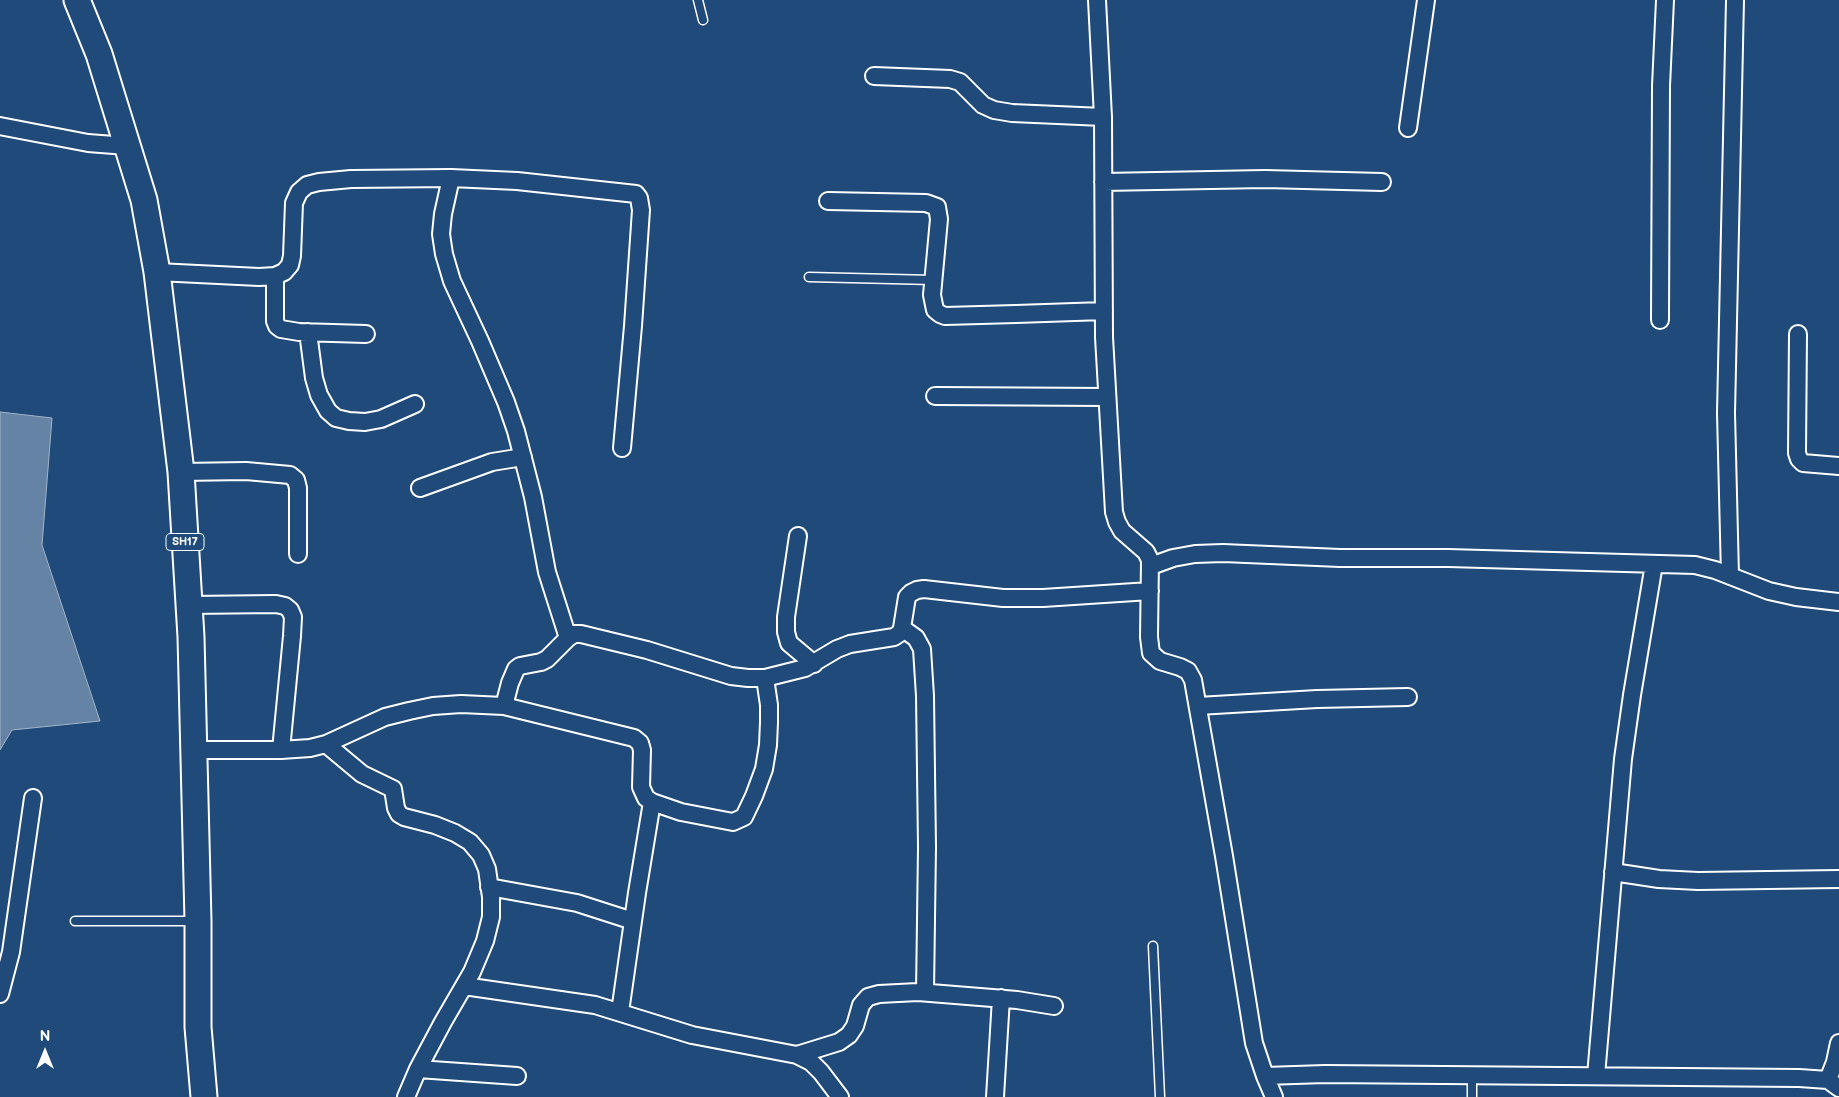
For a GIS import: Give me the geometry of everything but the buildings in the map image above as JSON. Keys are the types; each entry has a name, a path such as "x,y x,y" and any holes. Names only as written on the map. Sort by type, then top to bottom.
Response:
{"main road":[{"name":"SH17","path":"77,0 98,54 144,200 157,272 181,472 189,605 194,750 198,920 198,1027 204,1097"}],"street":[{"path":"1097,0 1103,117 1104,311 1114,512 1122,531 1148,555 1151,566 1149,637 1151,654 1160,661 1180,666 1188,671 1193,680 1254,1043 1274,1097"},
{"path":"1408,128 1426,0"},
{"path":"1660,320 1661,86 1665,0"},
{"path":"1730,576 1726,413 1735,0"},
{"path":"874,76 950,79 960,82 983,105 994,110 1012,113 1103,117"},
{"path":"0,126 88,143 127,146"},
{"path":"157,272 259,277 275,276 284,272 290,265 292,256 294,203 299,192 307,185 319,182 351,179 450,178 517,181 614,190 636,194 639,198 641,210 634,326 622,448"},
{"path":"450,178 441,234 444,254 452,281 506,402 534,497 547,572 568,638"},
{"path":"1103,182 1265,179 1382,182"},
{"path":"828,201 926,203 937,207 933,305 935,310 944,316 1104,311"},
{"path":"275,276 274,315 277,326 288,330 308,332 366,334"},
{"path":"308,332 314,378 328,411 336,418 349,422 365,422 381,419 415,404"},
{"path":"1798,334 1797,452 1799,459 1803,463 1839,466"},
{"path":"935,396 1107,397"},
{"path":"420,488 492,462 523,457"},
{"path":"181,472 246,471 290,475 296,480 298,488 298,554"},
{"path":"798,536 786,617 786,632 789,643 814,664"},
{"path":"1151,566 1173,558 1196,554 1222,553 1340,558 1448,558 1695,565 1715,570 1769,591 1796,597 1839,602"},
{"path":"1596,1076 1623,759 1654,564"},
{"path":"504,706 516,669 520,666 547,659 574,634 647,650 731,676 765,678 792,672 814,664 836,649 850,644 894,637 900,633 902,628 906,597 917,590 924,589 1003,598 1035,598 1150,591"},
{"path":"189,605 276,604 285,606 290,610 293,617 292,636 281,750"},
{"path":"902,628 916,638 922,649 925,696 927,847 925,992"},
{"path":"194,750 310,748 326,744 385,717 409,711 433,706 461,704 504,706 634,738 640,743 642,750 641,787 643,793 652,802 681,812 732,822 744,816 754,796 766,758 768,706 765,678"},
{"path":"1198,706 1408,697"},
{"path":"326,744 362,774 393,789 396,808 399,814 435,825 455,833 470,842 481,855 487,868 491,917 485,941 472,972 418,1069 406,1097"},
{"path":"0,994 12,944 33,798"},
{"path":"620,1012 652,802"},
{"path":"1613,872 1659,879 1698,881 1839,879"},
{"path":"489,887 577,903 633,921"},
{"path":"464,986 587,1003 692,1035 796,1054 811,1062 840,1097"},
{"path":"796,1054 839,1042 849,1036 855,1026 861,1005 868,997 879,994 925,992 1001,998 1054,1006"},
{"path":"995,1097 1001,998"},
{"path":"1265,1076 1324,1074 1799,1078 1834,1084 1839,1043"},
{"path":"418,1069 517,1076"}],"lane":[{"path":"698,0 703,20"},
{"path":"810,277 933,280"},
{"path":"75,920 198,920"},
{"path":"1153,946 1160,1097"},
{"path":"1472,1076 1472,1097"}],"water":[{"path":"0,412 52,418 42,545 100,721 12,730 0,750"}]}
